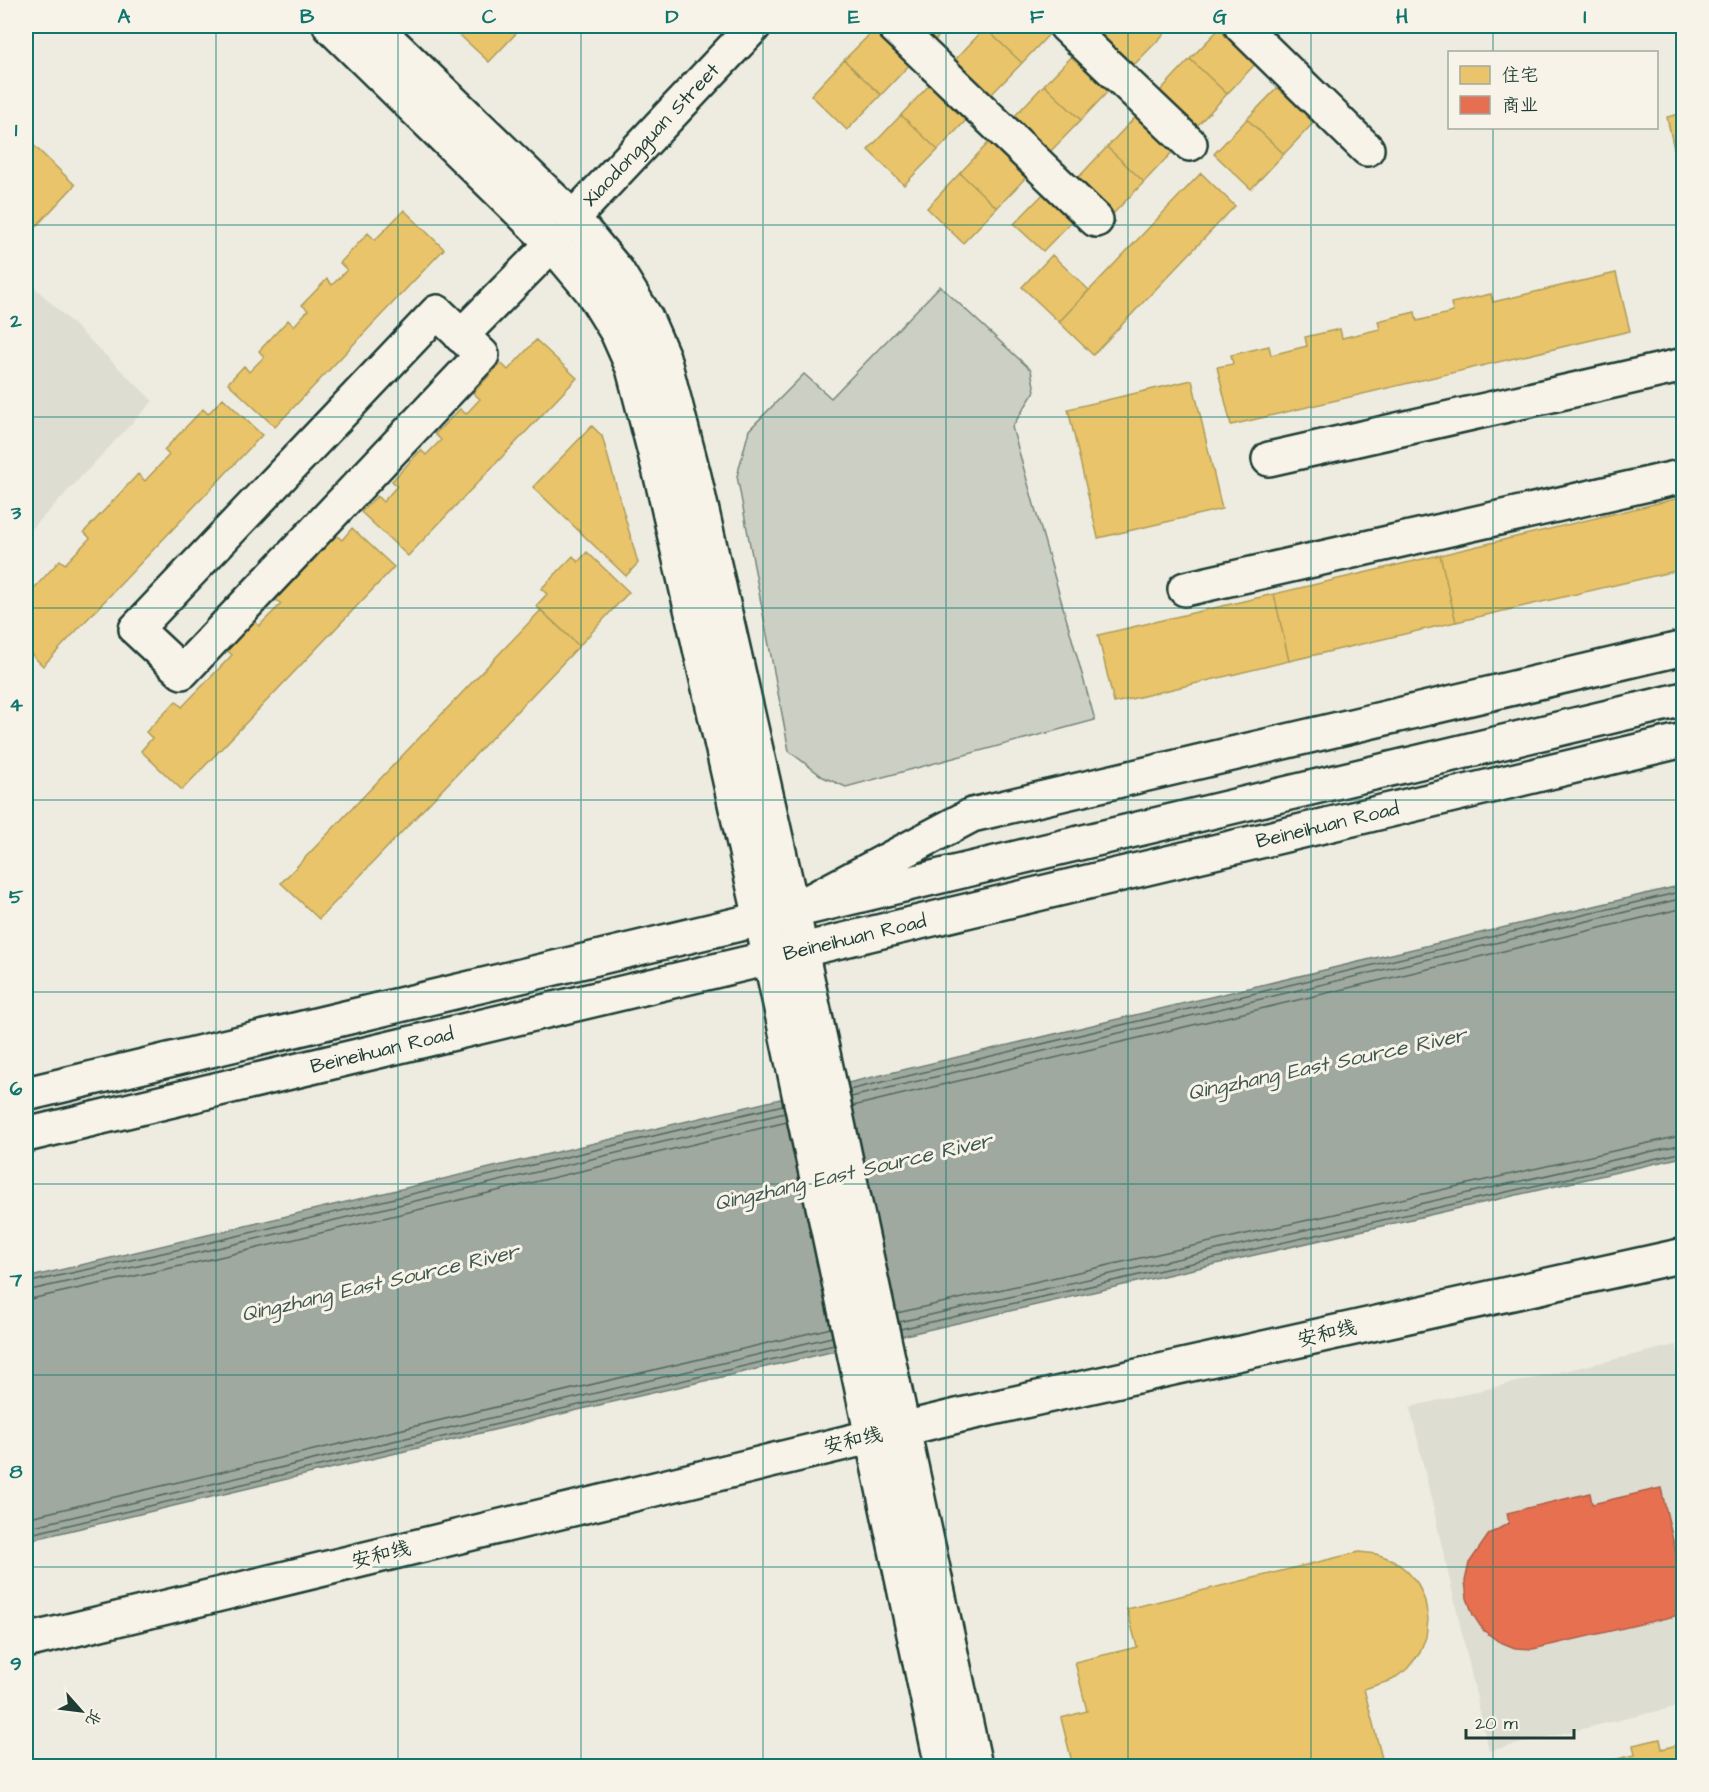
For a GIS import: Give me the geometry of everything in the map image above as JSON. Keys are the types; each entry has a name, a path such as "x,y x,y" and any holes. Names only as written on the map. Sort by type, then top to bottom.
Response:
{"main road":[{"path":"330,26 552,244 591,290 617,332 633,368 666,495 761,918 785,954"},
{"name":"Xiaodongguan Street","path":"573,218 754,26"},
{"path":"894,26 1096,220"},
{"path":"1066,26 1190,144"},
{"path":"1241,26 1366,148"},
{"path":"382,28 573,218 617,271 646,318 663,357 694,476 792,910 785,954 810,1070 880,1322 975,1767"},
{"path":"462,336 552,244"},
{"path":"437,312 462,336 482,355 182,672 136,629 437,312"},
{"path":"1269,459 1683,365"},
{"path":"1185,589 1683,476"},
{"path":"792,910 972,815 1683,648"},
{"name":"Beineihuan Road","path":"26,1094 1683,699"},
{"name":"Beineihuan Road","path":"26,1135 1683,740"},
{"path":"810,1070 849,1329 942,1767"},
{"name":"安和线","path":"26,1641 903,1429 1683,1258"}],"shaded area":[{"path":"26,279 153,401 26,535"},
{"path":"940,286 1031,370 1035,391 1012,427 1095,720 846,787 823,777 789,751 737,476 749,430 804,374 831,398"},
{"path":"1676,1345 1684,1375 1683,1705 1489,1751 1410,1407"}],"water":[{"name":"Qingzhang East Source River","path":"1683,885 1683,1157 582,1409 26,1541 26,1278"}],"building: 住宅":[{"path":"450,26 523,26 489,62"},
{"path":"878,26 914,60 881,95 844,60"},
{"path":"913,26 949,26 932,43"},
{"path":"987,26 1053,26 1055,28 1022,63 985,28"},
{"path":"1101,26 1157,26 1165,33 1131,68 1095,32"},
{"path":"1157,26 1171,26 1165,33"},
{"path":"1222,26 1260,59 1227,94 1190,59"},
{"path":"985,28 1022,63 988,98 952,63"},
{"path":"1078,50 1114,85 1081,120 1044,85"},
{"path":"1190,59 1227,94 1194,129 1157,94"},
{"path":"844,60 881,95 847,130 811,95"},
{"path":"934,80 971,115 938,150 901,115"},
{"path":"1281,84 1317,119 1284,154 1247,119"},
{"path":"1044,85 1081,120 1047,155 1011,120"},
{"path":"1140,112 1177,147 1144,182 1107,147"},
{"path":"1684,113 1684,181 1681,181 1667,117"},
{"path":"901,115 938,150 904,185 868,150"},
{"path":"1247,119 1284,154 1251,189 1214,154"},
{"path":"26,138 75,185 26,237"},
{"path":"993,138 1030,173 997,208 960,173"},
{"path":"1107,147 1144,182 1110,217 1074,182"},
{"path":"960,173 997,208 963,243 927,208"},
{"path":"1201,173 1235,206 1093,355 1059,322"},
{"path":"1047,190 1076,217 1043,251 1014,224"},
{"path":"404,210 444,249 275,427 228,383 244,366 249,372 264,357 259,351 288,320 294,326 308,310 302,305 327,279 332,285 347,270 340,263 368,233 375,240"},
{"path":"1052,255 1089,290 1059,322 1022,287"},
{"path":"1616,273 1630,331 1231,425 1217,367 1233,364 1231,355 1269,346 1271,355 1307,346 1305,337 1340,329 1342,338 1380,329 1378,321 1415,312 1417,321 1453,312 1451,303 1491,294 1493,302"},
{"path":"536,340 577,378 408,556 361,512 377,496 383,502 397,486 392,481 421,450 426,455 441,440 435,434 460,409 466,414 480,399 473,393 501,363 508,370"},
{"path":"1192,380 1222,509 1098,538 1068,409"},
{"path":"223,398 262,435 43,666 26,649 26,597 60,560 65,564 90,538 84,532 138,474 145,481 169,455 164,450 203,409 208,414"},
{"path":"592,426 602,436 638,563 626,576 533,487"},
{"path":"1684,497 1684,569 1456,622 1440,555"},
{"path":"352,528 394,567 182,790 141,751 152,738 146,732 176,701 182,707 232,655 226,649 253,620 259,626 281,604 274,598 335,534 342,540"},
{"path":"587,552 629,592 579,646 536,606 547,594 541,589 573,556 578,562"},
{"path":"1440,555 1456,622 1289,661 1274,594"},
{"path":"1274,594 1289,661 1114,703 1098,635"},
{"path":"541,610 579,646 319,919 281,883"},
{"path":"1359,1552 1376,1554 1393,1560 1407,1571 1418,1584 1425,1601 1428,1619 1426,1637 1419,1654 1407,1669 1392,1680 1364,1689 1384,1766 1073,1766 1061,1718 1087,1711 1075,1662 1137,1647 1127,1609"},
{"path":"1660,1739 1662,1749 1684,1743 1684,1766 1587,1766 1635,1755 1633,1745"}],"building: 商业":[{"path":"1661,1488 1684,1588 1684,1614 1533,1649 1515,1648 1498,1641 1483,1630 1473,1615 1467,1598 1465,1581 1469,1563 1489,1534 1509,1523 1507,1513 1590,1493 1592,1504"}]}
